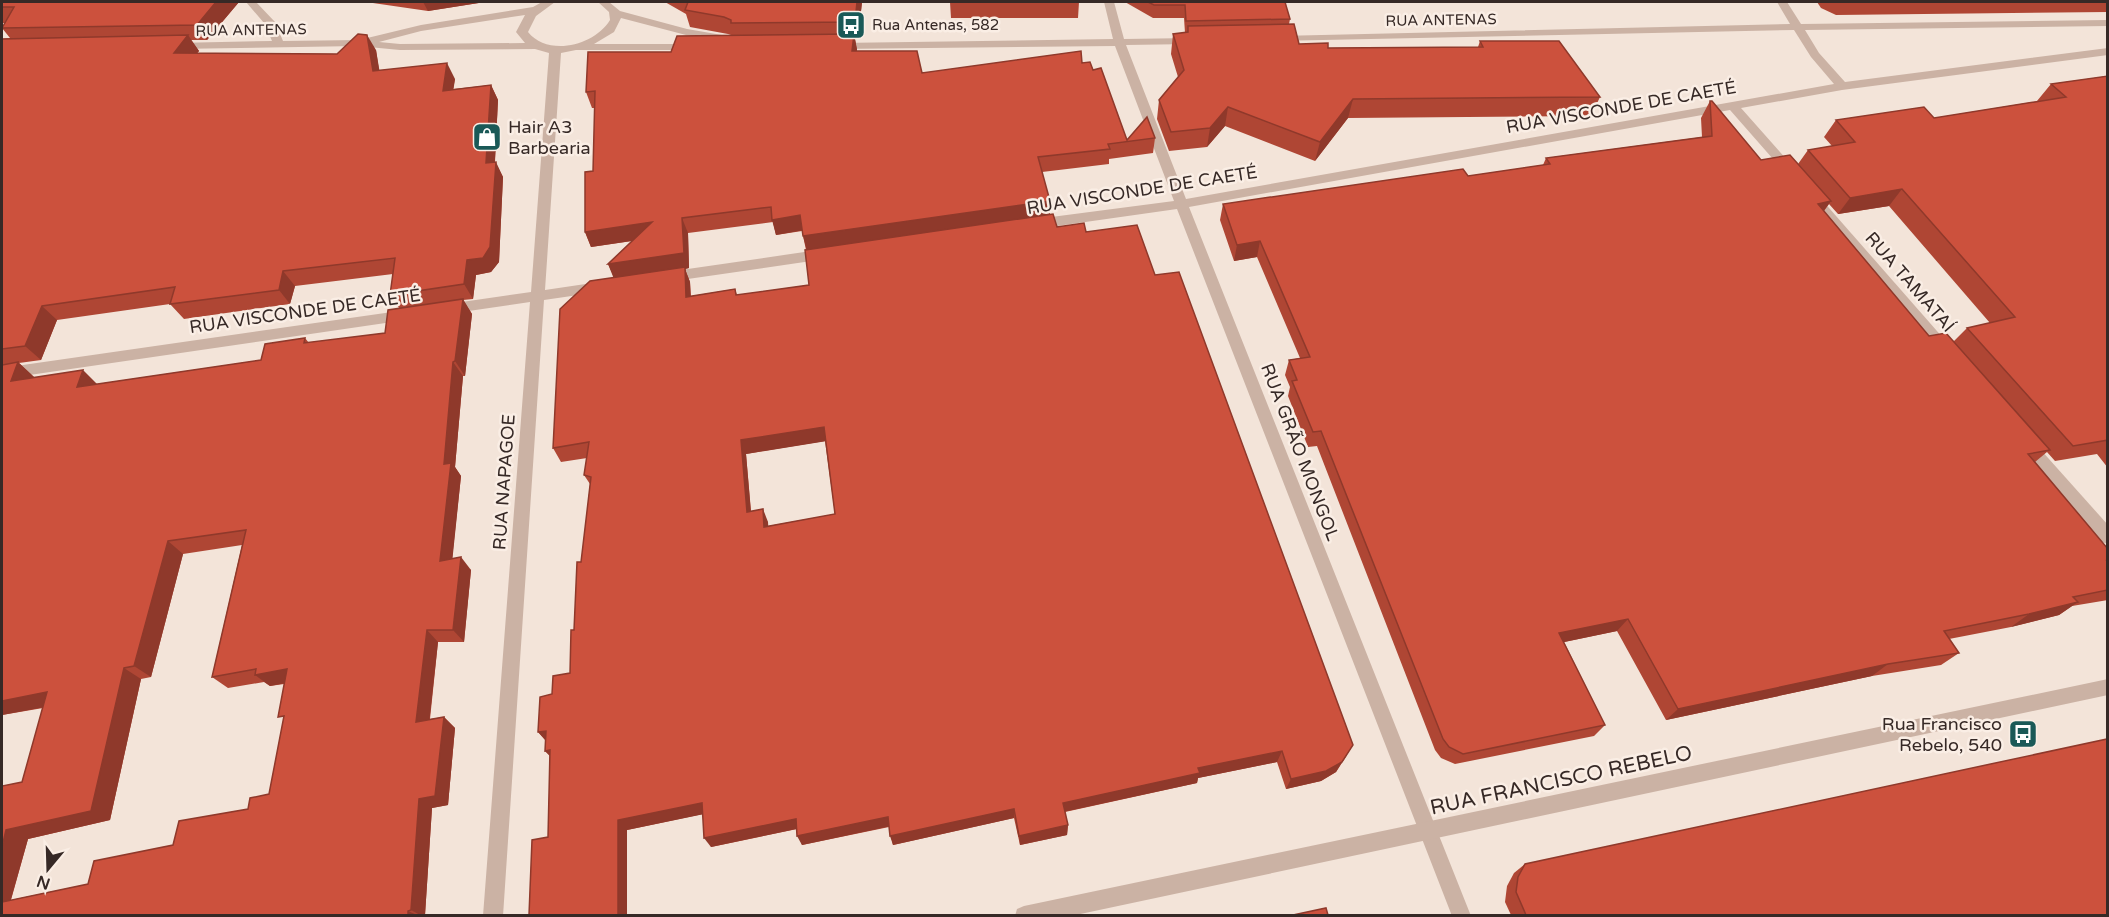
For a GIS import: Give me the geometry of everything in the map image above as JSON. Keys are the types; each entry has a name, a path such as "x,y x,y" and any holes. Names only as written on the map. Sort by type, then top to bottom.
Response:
{"street":[{"path":"251,2 269,22 279,45"},
{"path":"535,46 522,32 524,22 534,10 549,2"},
{"name":"RUA GRÃO MONGOL","path":"1109,2 1119,42 1462,915"},
{"path":"1782,2 1815,55 1842,86"},
{"path":"555,51 580,48 732,44 686,32 609,5"},
{"path":"580,48 598,40 609,31 615,21 609,5"},
{"name":"RUA ANTENAS","path":"358,43 421,28 534,10"},
{"name":"RUA ANTENAS","path":"1262,39 1797,27 2108,23"},
{"path":"827,46 1203,40"},
{"name":"RUA ANTENAS","path":"164,47 358,43 400,47 535,46 555,51"},
{"name":"RUA NAPAGOE","path":"493,915 555,51"},
{"name":"RUA VISCONDE DE CAETÉ","path":"1018,227 1182,204 1842,86 2108,51"},
{"name":"RUA TAMATAÍ","path":"1733,106 1959,366"},
{"path":"654,279 842,252"},
{"name":"RUA VISCONDE DE CAETÉ","path":"2,374 607,286"},
{"path":"2014,429 2108,537"},
{"name":"RUA FRANCISCO REBELO","path":"1024,915 2108,687"}],"building":[{"path":"2,2 216,2 197,25 2,28 14,7 2,7"},
{"path":"688,2 857,2 855,22 731,23 731,20 724,17 685,10"},
{"path":"1148,2 1285,2 1290,19 1186,21 1185,5 1154,5"},
{"path":"1294,24 1299,44 1328,43 1328,48 1483,47 1480,41 1559,41 1600,97 1353,99 1320,142 1228,107 1210,128 1171,132 1159,100 1184,70 1173,34 1188,32 1188,26"},
{"path":"358,34 367,35 373,71 447,63 443,91 491,85 486,163 496,162 490,247 483,258 467,260 464,284 390,295 395,258 283,271 279,290 170,304 175,287 42,306 25,346 2,349 2,39 188,35 174,53 337,54"},
{"path":"854,34 852,51 917,51 922,73 1081,51 1082,63 1090,62 1093,70 1101,68 1127,140 1147,117 1155,138 1108,144 1110,149 1038,157 1050,201 803,236 800,215 772,220 771,207 682,218 684,253 608,264 652,222 585,232 585,172 593,171 595,91 586,92 588,52 671,52 677,36"},
{"path":"2108,76 2108,440 2073,446 1967,328 2015,317 1902,189 1850,198 1808,150 1855,142 1836,120 1924,107 1934,118 2066,97 2051,84"},
{"path":"1710,101 1761,160 1790,155 1831,201 1818,204 1929,336 1946,333 2050,450 2028,454 2108,549 2108,560 2106,560 2108,561 2108,590 2073,597 2078,602 1944,631 1959,653 1888,664 1678,709 1628,619 1559,633 1605,725 1463,754 1449,747 1443,739 1321,431 1313,432 1292,381 1297,380 1289,360 1310,357 1260,241 1237,245 1223,204 1463,169 1468,176 1550,164 1546,158 1712,136"},
{"path":"1053,214 1057,227 1084,223 1086,232 1137,225 1155,275 1179,272 1353,745 1342,762 1326,771 1291,779 1282,751 1198,768 1200,773 1063,803 1068,825 1019,836 1014,809 890,836 888,817 797,836 796,819 704,838 702,803 618,820 618,915 529,915 532,840 548,837 550,750 545,751 546,731 538,732 540,697 552,694 553,676 570,673 577,562 581,562 591,477 584,475 589,442 553,448 560,309 590,281 685,267 686,297 735,289 736,295 809,285 805,250","holes":["824,427 835,514 764,527 763,509 747,512 741,440"]},
{"path":"463,299 455,361 453,362 444,464 451,463 440,561 461,557 453,630 427,630 416,722 444,717 435,796 419,799 411,910 408,911 408,915 2,915 2,902 88,884 94,861 173,845 179,821 248,809 250,798 269,794 284,716 278,717 287,669 255,675 256,669 212,677 246,530 168,541 134,666 124,668 91,811 6,830 2,847 2,786 22,782 47,692 2,701 2,365 18,362 11,381 83,370 77,387 261,360 265,344 305,338 304,343 385,333 388,310"},
{"path":"2107,739 2108,915 1526,915 1516,892 1518,877 1525,864"},
{"path":"1326,908 1328,915 1293,915"}],"place":[{"name":"Rua Antenas, 582","path":"851,25"},
{"name":"Hair A3 Barbearia","path":"487,137"},
{"name":"Rua Francisco Rebelo, 540","path":"2023,734"}]}
